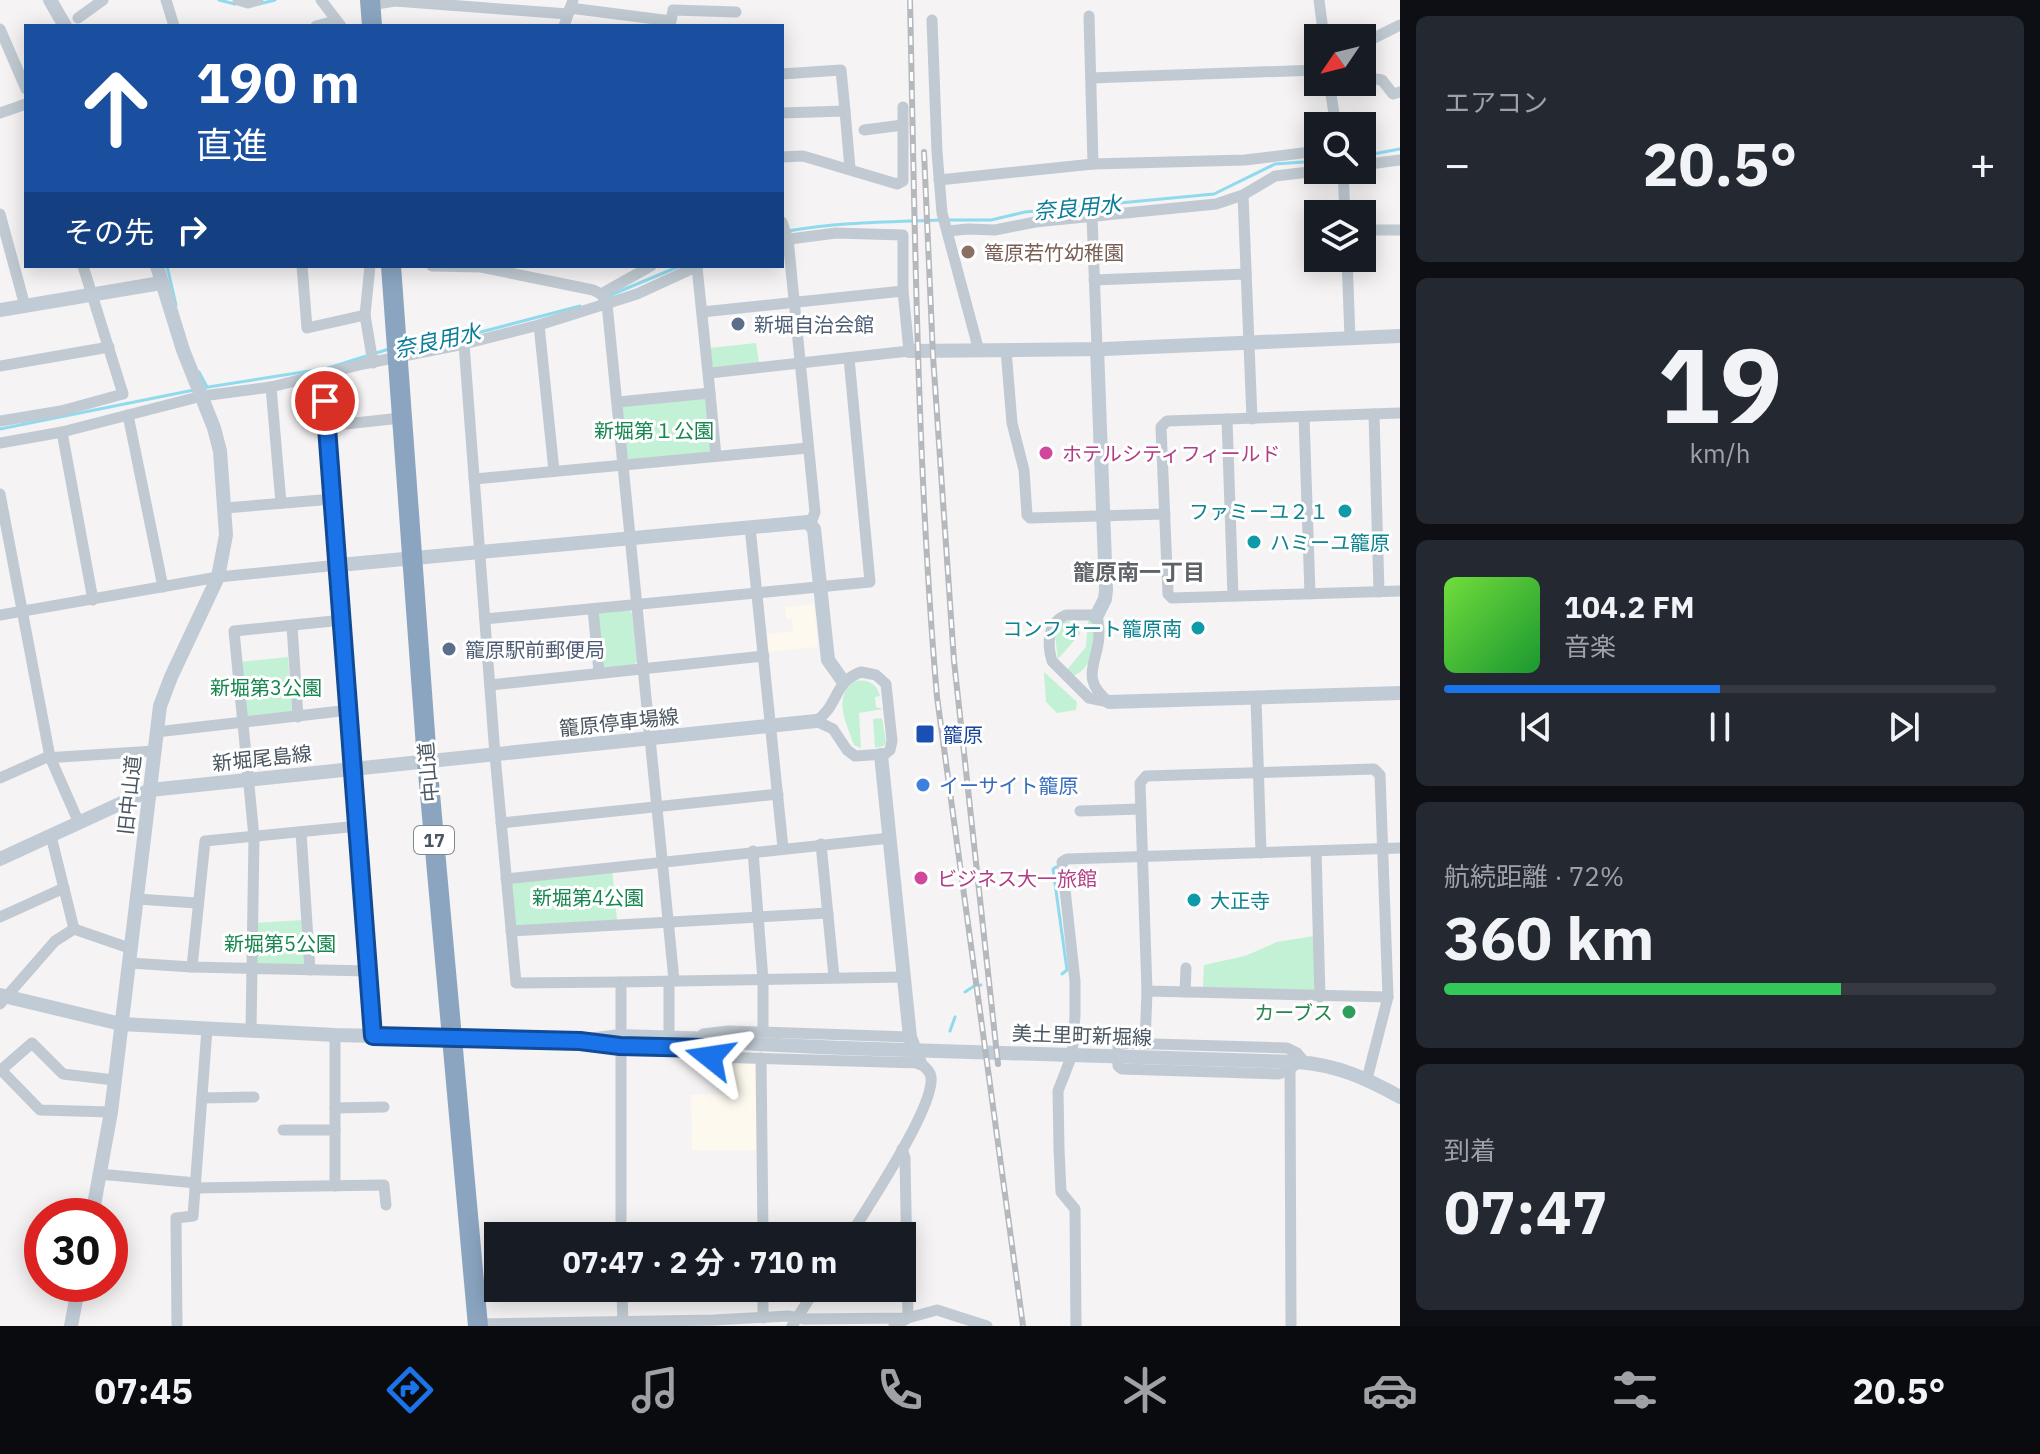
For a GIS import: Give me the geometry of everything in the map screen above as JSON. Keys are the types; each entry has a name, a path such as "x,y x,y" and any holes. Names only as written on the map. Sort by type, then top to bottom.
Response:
{"highway":[{"name":"中山道","path":"391,268 427,761 478,1325"}],"main road":[{"path":"50,0 71,22"},
{"name":"旧中山道","path":"95,1198 111,1112 160,706 218,577 226,535 220,451 157,268"},
{"path":"0,310 161,283"},
{"path":"909,351 1097,348 1400,336"},
{"path":"1096,617 1106,590 1097,348"},
{"path":"339,565 811,523 828,660 843,681"},
{"path":"1109,702 1400,693"},
{"name":"籠原停車場線","path":"427,761 816,721"},
{"path":"881,755 910,1037 920,1063"},
{"name":"新堀尾島線","path":"0,859 150,790 427,761"},
{"path":"2,999 121,1024"},
{"name":"美土里町新堀線","path":"121,1024 335,1035 704,1043 1326,1064 1367,1079 1400,1097"},
{"path":"71,1326 76,1302"}],"street":[{"path":"71,22 103,0"},
{"path":"166,0 173,24"},
{"path":"238,0 248,3 258,0"},
{"path":"321,0 338,23"},
{"path":"1319,0 1322,24"},
{"path":"370,10 395,1 671,21 673,10 736,12"},
{"path":"1089,16 1093,164"},
{"path":"932,20 942,213 979,351"},
{"path":"1376,37 1400,25"},
{"path":"0,29 24,84"},
{"path":"784,74 841,70 850,169"},
{"path":"1091,78 1304,70"},
{"path":"1376,79 1382,80 1393,94 1400,92"},
{"path":"0,113 24,105"},
{"path":"784,157 803,156 897,184 903,181 903,107"},
{"path":"784,113 845,111"},
{"path":"864,130 903,125"},
{"path":"939,180 1093,164 1245,160 1304,153"},
{"path":"1376,163 1400,160"},
{"path":"948,229 995,230 1035,222 1194,208 1243,195 1275,176 1304,173"},
{"path":"1243,195 1252,419"},
{"path":"0,214 25,306"},
{"path":"1092,217 1097,348"},
{"path":"1376,230 1400,230"},
{"path":"710,373 800,363 849,358 909,351 903,291 903,235 785,232 794,303 800,363 808,448 815,512 811,523"},
{"path":"0,421 61,411 123,394 84,268"},
{"path":"302,268 307,328 365,315"},
{"path":"370,268 365,315 372,355"},
{"path":"486,268 593,290 604,299 618,402 670,921 672,981 669,1042 728,1031 760,1045 920,1063 930,1075 930,1089 921,1115 858,1222"},
{"path":"604,299 648,268"},
{"path":"0,443 62,432 128,415 199,390 271,387 323,376 372,355 464,344 539,325 604,299 637,294 693,268"},
{"path":"697,268 716,456"},
{"path":"1348,272 1350,338"},
{"path":"1094,280 1246,274"},
{"path":"702,312 903,291"},
{"path":"539,325 554,471"},
{"path":"464,344 495,755 516,983 904,977"},
{"path":"0,366 109,347"},
{"path":"1006,350 1012,423 1024,470 1027,515 1030,518 1165,514"},
{"path":"485,619 870,582 849,358"},
{"path":"323,376 373,1036"},
{"path":"271,387 281,503"},
{"path":"618,402 710,393"},
{"path":"1400,413 1167,421 1161,427 1168,594 1172,598 1400,591"},
{"path":"1374,414 1379,592"},
{"path":"128,415 163,587"},
{"path":"1304,417 1310,594"},
{"path":"327,426 401,418"},
{"path":"1227,419 1233,596"},
{"path":"62,432 93,600"},
{"path":"474,479 808,448"},
{"path":"0,494 50,757 79,823"},
{"path":"225,508 333,499"},
{"path":"750,527 783,848"},
{"path":"0,615 218,577 339,565"},
{"path":"593,609 599,672"},
{"path":"1066,615 1096,617 1100,645 1091,679 1095,690 1109,702 1089,698 1056,668 1050,655 1050,631 1056,620 1066,615"},
{"path":"251,1031 254,837 234,631 343,620"},
{"path":"292,626 298,717"},
{"path":"490,685 764,656"},
{"path":"867,672 880,677 886,684 892,741 888,752 855,756 847,750 833,729 816,721 830,710 843,681 852,675 867,672"},
{"path":"1256,698 1261,853"},
{"path":"156,732 350,710"},
{"path":"0,778 50,757 154,751"},
{"path":"1145,1044 1147,991 1140,783 1146,776 1374,769 1380,775 1388,997 1367,1079"},
{"path":"501,823 778,794"},
{"path":"1080,811 1140,809"},
{"path":"192,967 205,841 359,826"},
{"path":"301,832 310,970"},
{"path":"51,836 74,929"},
{"path":"506,879 890,838"},
{"path":"821,844 834,977"},
{"path":"1076,1326 1075,1209 1061,1192 1059,1149 1058,1091 1075,1041 1075,981 1062,862 1067,859 1400,848"},
{"path":"753,851 763,980 760,1045 763,1222"},
{"path":"1316,851 1320,997"},
{"path":"0,917 64,888"},
{"path":"137,899 197,903"},
{"path":"511,931 828,913"},
{"path":"74,929 131,956 192,967 369,971"},
{"path":"2,999 55,941 74,929"},
{"path":"1185,992 1186,968"},
{"path":"621,982 621,1222"},
{"path":"1147,991 1388,997"},
{"path":"177,1326 176,1218 193,1216 207,1029"},
{"path":"335,1035 335,1186"},
{"path":"760,1045 910,1037"},
{"path":"111,1112 40,1110 1,1070 32,1043 63,1074 114,1080"},
{"path":"1291,1326 1298,1064 1297,1053 1287,1048 1121,1043 1118,1046 1118,1066 1122,1069 1279,1074 1298,1064"},
{"path":"1072,1055 1118,1057"},
{"path":"202,1098 254,1097"},
{"path":"335,1108 384,1107"},
{"path":"283,1130 335,1130"},
{"path":"902,1149 905,1158 908,1318"},
{"path":"99,1174 196,1185 384,1185 386,1205"},
{"path":"622,1302 622,1323"},
{"path":"763,1302 763,1318"},
{"path":"795,1322 807,1302"},
{"path":"478,1325 763,1318 795,1322 908,1318 937,1310 987,1326"},
{"path":"894,1326 908,1318"}],"shaded area":[{"path":"814,604 818,647 769,652 767,634 793,631 792,619 786,619 785,607"},
{"path":"727,1061 758,1063 759,1150 692,1150 691,1095 726,1094"}],"green space":[{"path":"756,343 759,363 711,365 710,348"},
{"name":"新堀第１公園","path":"703,396 707,399 711,450 708,453 630,460 627,457 624,404"},
{"path":"629,610 632,613 637,662 606,668 601,665 596,617 599,613"},
{"path":"1088,620 1094,622 1092,654 1084,668 1072,676 1065,672 1086,647"},
{"path":"1062,623 1078,623 1080,634 1058,659 1055,636"},
{"name":"新堀第3公園","path":"288,657 292,712 247,718 239,662"},
{"path":"1044,672 1077,702 1076,710 1057,713 1046,702"},
{"path":"856,681 874,685 880,696 875,697 876,707 883,709 859,713 861,748 854,745 843,710 844,694"},
{"path":"882,718 886,742 884,746 875,748 873,719"},
{"name":"新堀第4公園","path":"612,869 617,920 517,926 514,923 510,884"},
{"name":"新堀第5公園","path":"303,920 303,966 258,964 255,960 256,923"},
{"path":"1314,936 1316,988 1312,991 1203,987 1204,965 1245,956 1277,942"}],"waterway":[{"path":"219,0 235,4"},
{"path":"259,4 275,0"},
{"name":"奈良用水","path":"1376,153 1400,149"},
{"name":"奈良用水","path":"947,220 991,220 1025,212 1214,194 1275,164 1304,162"},
{"name":"奈良用水","path":"788,231 844,224 940,220"},
{"path":"167,268 176,305"},
{"name":"奈良用水","path":"606,297 675,268"},
{"name":"奈良用水","path":"404,346 454,339 580,306"},
{"name":"奈良用水","path":"328,368 389,349"},
{"name":"奈良用水","path":"202,388 316,370"},
{"path":"199,372 207,387"},
{"name":"奈良用水","path":"0,429 194,390"},
{"path":"1056,867 1053,869 1067,970 1062,974"},
{"path":"965,992 981,985"},
{"path":"950,1031 955,1017"}],"railway":[{"path":"910,0 921,436 937,697 1023,1326"},
{"path":"924,152 933,356 954,661 998,1064"}],"place":[{"name":"篭原若竹幼稚園","path":"968,252"},
{"name":"新堀自治会館","path":"738,324"},
{"name":"ホテルシティフィールド","path":"1046,453"},
{"name":"ファミーユ２１","path":"1345,511"},
{"name":"ハミーユ籠原","path":"1254,542"},
{"name":"コンフォート籠原南","path":"1198,628"},
{"name":"籠原駅前郵便局","path":"449,649"},
{"name":"籠原","path":"925,734"},
{"name":"イーサイト籠原","path":"923,785"},
{"name":"ビジネス大一旅館","path":"921,878"},
{"name":"大正寺","path":"1194,900"},
{"name":"カーブス","path":"1349,1012"}],"district":[{"name":"籠原南一丁目","path":"1139,571"}],"route":[{"path":"325,401 373,1036 580,1041 620,1046 703,1048 710,1057"}]}
